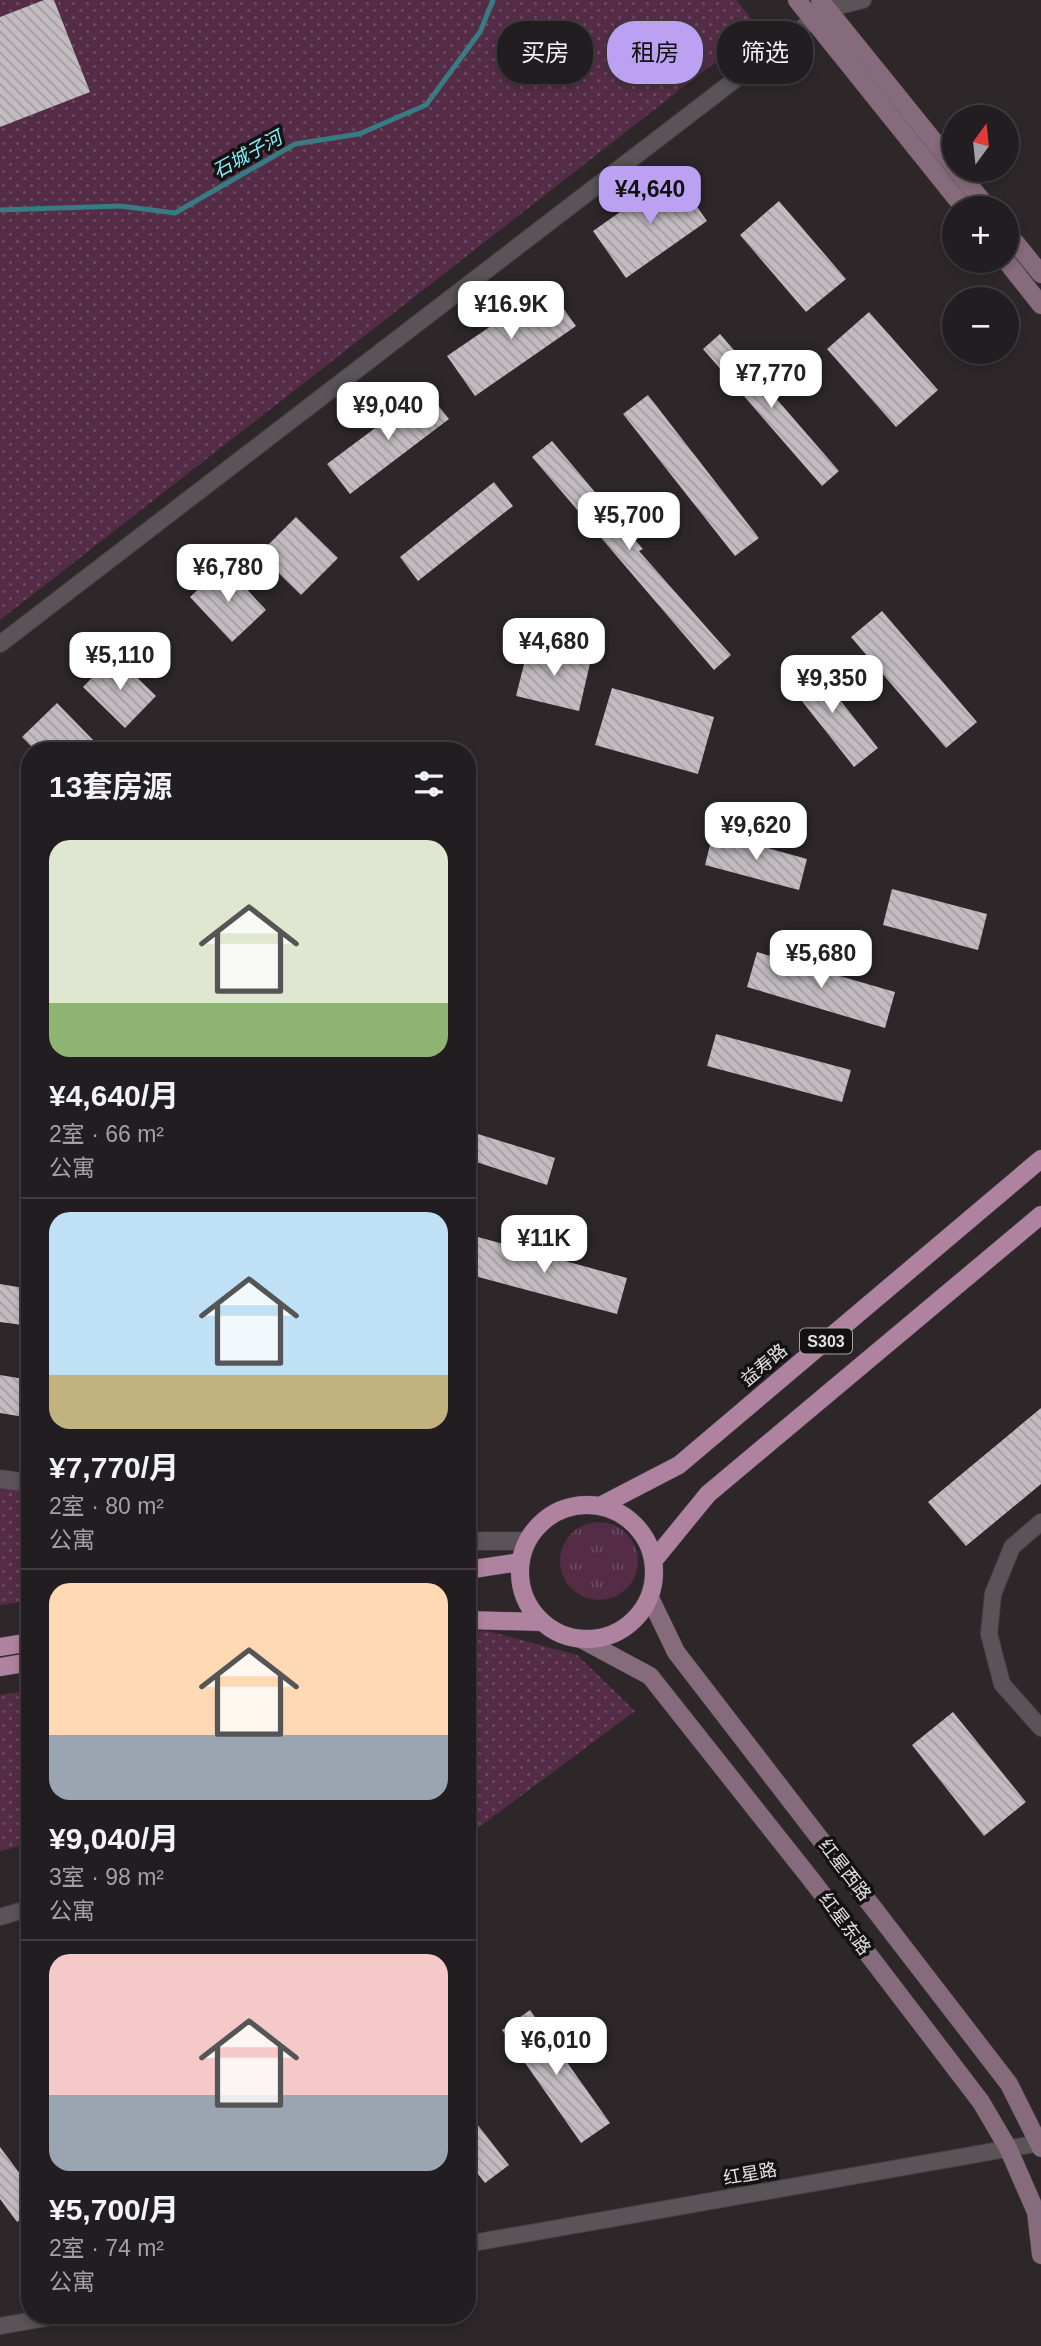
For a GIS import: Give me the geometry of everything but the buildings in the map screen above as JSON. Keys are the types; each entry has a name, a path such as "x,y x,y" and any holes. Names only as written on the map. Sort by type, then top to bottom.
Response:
{"main road":[{"path":"797,0 823,7 942,152"},
{"path":"823,7 956,196"},
{"path":"967,182 978,196"},
{"path":"1019,247 1041,274"},
{"path":"1016,273 1041,305"},
{"name":"益寿路","path":"600,1506 679,1465 1041,1159"},
{"name":"S303","path":"654,1560 708,1494 1041,1216"},
{"path":"579,1505 600,1506 619,1513 636,1525 647,1541 654,1560 655,1579 650,1598 641,1615 627,1628 606,1638 583,1640 561,1635 541,1622 528,1605 520,1584 520,1562 527,1541 540,1524 558,1511 579,1505"},
{"path":"476,1569 520,1562"},
{"name":"红星西路","path":"650,1598 677,1652 1009,2084 1041,2145"},
{"path":"476,1620 541,1622"},
{"name":"红星东路","path":"583,1640 650,1676 810,1878 981,2102 1008,2148 1036,2212 1041,2255"},
{"path":"0,1647 21,1644"},
{"path":"0,1667 21,1664"}],"street":[{"path":"0,645 823,7 863,0"},
{"path":"0,1479 21,1482"},
{"path":"1041,1522 1012,1547 993,1594 989,1634 1002,1684 1041,1728"},
{"path":"476,1541 527,1541"},
{"path":"0,1917 21,1911"},
{"name":"红星路","path":"476,2242 1008,2148 1041,2145"},
{"path":"0,2326 21,2322"}],"green space":[{"path":"0,0 736,0 753,21 717,21 717,61 703,72 703,21 607,21 607,84 687,84 0,620"},
{"path":"0,1481 21,1484 21,1602 0,1605"},
{"path":"599,1522 614,1525 627,1533 635,1546 638,1561 635,1576 627,1589 614,1597 599,1600 584,1597 571,1589 563,1576 560,1561 563,1546 571,1533 584,1525"},
{"path":"476,1631 491,1632 577,1655 635,1711 476,1829"},
{"path":"21,1692 21,1846 0,1851 0,1695"}],"waterway":[{"name":"石城子河","path":"0,210 120,206 175,213 295,144 359,134 426,105 480,32 493,0"}]}
